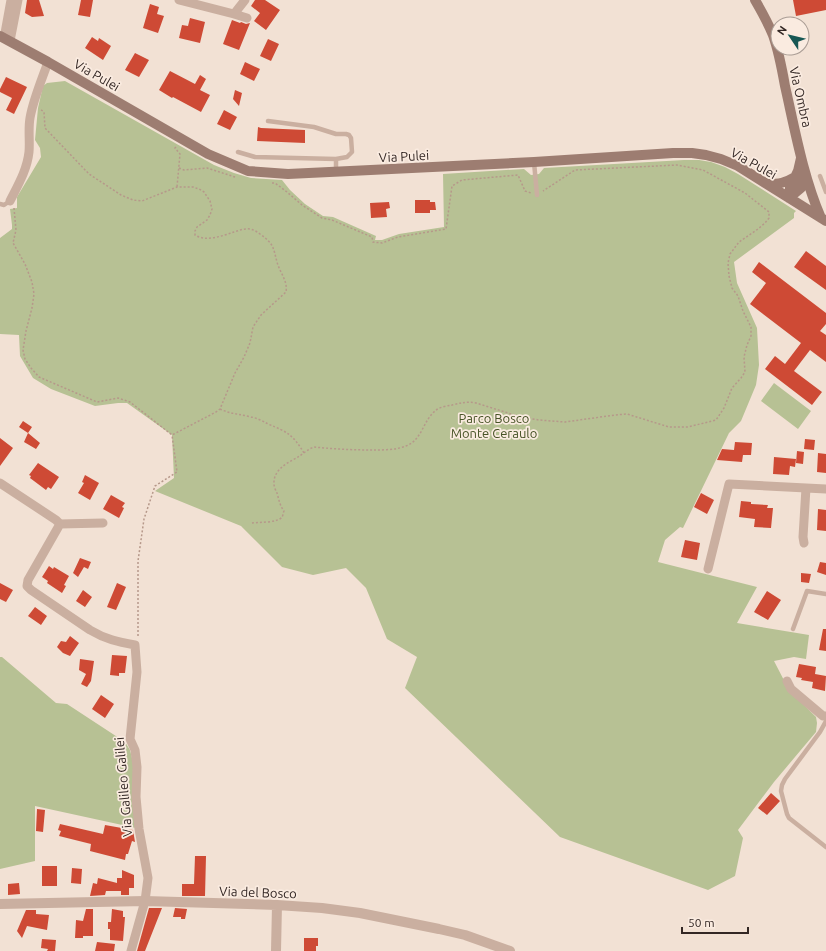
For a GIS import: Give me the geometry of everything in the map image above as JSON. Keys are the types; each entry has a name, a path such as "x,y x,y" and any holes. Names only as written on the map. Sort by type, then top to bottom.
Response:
{"main road":[{"name":"Via Ombra","path":"755,0 773,36 806,175 815,204 824,220"},
{"name":"Via Pulei","path":"5,39 208,154 248,171 288,174 692,153 721,159 738,166 824,220"},
{"path":"789,198 790,188 798,171 801,156"},
{"path":"789,198 801,188 806,175"},
{"path":"768,184 781,184 795,177"}],"street":[{"path":"5,39 11,0"},
{"path":"5,39 18,0"},
{"path":"179,0 247,18"},
{"path":"234,14 245,0"},
{"path":"10,200 25,171 29,151 30,118 41,79 48,62"},
{"path":"0,483 60,524 103,523"},
{"path":"708,569 729,484 826,490"},
{"path":"804,543 803,537 806,488"},
{"path":"60,524 30,576 27,586 95,633 110,640 135,645"},
{"name":"Via Galileo Galilei","path":"130,951 145,901 148,878 139,829 136,797 137,767 135,750 130,739 137,672 135,645"},
{"path":"787,681 791,688 823,716 826,716"},
{"name":"Via del Bosco","path":"0,904 145,901 277,905 322,908 367,914 439,929 465,935 510,951"},
{"path":"276,951 277,905"}],"lane":[{"path":"238,152 255,157 336,159 347,157 352,152 351,138 349,135 336,134 314,127 268,121"},
{"path":"336,159 336,172"},
{"path":"534,162 537,196"},
{"path":"820,176 826,192"},
{"path":"0,204 4,204 10,200"},
{"path":"793,629 806,591 826,594"},
{"path":"826,721 820,732 785,779 781,791 789,818 826,847"}],"path":[{"path":"33,107 44,112 45,128 89,174 121,195 133,200 142,200 177,187 193,187 199,189 204,192 210,201 212,209 207,220 197,227 195,235 202,238 209,238 245,228 256,231 269,241 274,248 280,271 286,283 286,292 261,315 253,327 250,343 235,373 220,409 172,435"},
{"path":"177,187 180,154 175,148 180,138"},
{"path":"252,523 275,521 283,516 284,511 281,507 274,485 274,479 284,464 309,449 382,450 408,446 418,438 438,408 464,402 469,402 521,417 565,422 627,414 669,427 688,426 716,420 724,408 732,388 745,372 744,357 751,336 751,327 743,312 738,296 732,288 728,263 730,254 739,242 758,229 769,218 769,212 744,193 703,170 677,165 575,170 537,196 525,191 518,175 462,180 452,186 446,228 398,237 382,243 373,242 372,237 332,220 322,218 275,184 268,183"},
{"path":"179,168 184,170 207,168 236,177"},
{"path":"10,200 14,208 16,224 13,243 25,264 32,282 34,294 23,350 25,359 31,368 39,377 96,402 118,398 130,402 172,435 177,472 155,486 144,519 138,561 138,640 135,645"},
{"path":"220,409 227,412 252,417 283,430 293,436 304,453"}],"green space":[{"name":"Parco Bosco Monte Ceraulo","path":"65,81 214,165 251,178 282,180 305,204 323,216 333,217 376,236 375,240 382,240 399,234 444,227 443,174 524,169 531,175 539,174 544,168 699,160 725,167 796,211 794,213 794,218 734,262 737,283 757,328 759,365 756,385 741,421 729,433 683,528 680,527 665,540 658,562 757,587 737,623 809,635 806,659 794,657 774,661 789,690 816,717 816,732 774,782 738,830 743,838 735,876 708,890 560,837 405,688 417,657 387,639 366,588 346,568 313,575 282,567 241,526 155,491 174,478 172,435 127,403 95,406 51,389 33,378 20,356 19,335 0,334 0,238 12,229 10,209 17,208 17,197 41,157 40,148 35,140 38,108 43,86 47,83"},
{"path":"774,383 811,411 798,429 761,401"},
{"path":"0,657 2,657 56,703 67,704 125,742 130,750 134,766 136,828 35,806 35,861 0,869"}],"building":[{"path":"27,0 39,0 44,16 32,17 25,13"},
{"path":"81,0 93,0 90,17 78,15"},
{"path":"255,0 265,0 280,10 266,30 254,21 260,13 251,6"},
{"path":"793,0 826,0 826,10 796,16"},
{"path":"150,4 159,7 157,14 164,16 158,33 143,28"},
{"path":"190,18 205,22 200,43 179,38 182,25 188,26"},
{"path":"232,20 246,24 250,23 239,50 223,44"},
{"path":"92,37 98,41 99,38 111,46 103,60 85,48"},
{"path":"268,39 279,44 271,61 260,56"},
{"path":"135,53 149,60 139,77 125,70"},
{"path":"245,62 260,69 254,81 240,74"},
{"path":"170,71 195,84 200,75 206,79 200,90 210,95 201,112 159,90"},
{"path":"6,77 27,87 14,114 6,110 12,98 0,92"},
{"path":"235,90 242,93 239,106 233,99"},
{"path":"224,110 237,117 230,130 217,124"},
{"path":"258,127 305,130 305,143 257,141"},
{"path":"415,200 430,200 430,202 435,202 436,210 430,210 430,213 415,213"},
{"path":"389,202 390,208 386,209 387,217 371,218 370,203"},
{"path":"806,251 826,266 826,290 794,267"},
{"path":"759,262 826,313 826,324 820,331 826,335 826,362 810,350 794,371 822,392 812,405 765,369 775,356 785,364 801,343 750,304 766,283 752,272"},
{"path":"23,421 32,427 28,433 19,427"},
{"path":"28,433 40,443 36,449 24,442"},
{"path":"0,438 13,448 0,466"},
{"path":"805,439 815,440 814,450 804,449"},
{"path":"735,442 752,443 751,455 743,455 742,462 717,460 722,449 734,450"},
{"path":"797,451 804,452 803,464 796,463"},
{"path":"818,453 826,454 826,473 817,472"},
{"path":"774,457 796,459 795,467 790,466 789,475 773,474"},
{"path":"38,463 59,477 51,489 48,487 46,490 30,478 31,476 29,475"},
{"path":"85,475 99,483 90,500 78,493 84,483 82,482"},
{"path":"701,493 714,500 707,514 694,507"},
{"path":"111,495 125,503 122,507 124,508 119,518 103,509"},
{"path":"741,501 751,502 751,504 768,505 767,508 773,508 771,528 754,527 755,519 739,517"},
{"path":"818,509 826,510 826,531 817,530"},
{"path":"685,540 700,543 697,560 681,557"},
{"path":"80,558 91,562 88,569 84,567 78,577 73,573"},
{"path":"820,562 826,563 826,575 817,572"},
{"path":"49,566 53,569 54,567 69,576 62,593 47,583 48,581 42,577"},
{"path":"801,573 811,574 809,583 801,582"},
{"path":"0,583 13,590 6,602 0,599"},
{"path":"117,583 126,587 116,610 107,607"},
{"path":"83,590 92,597 85,607 76,601"},
{"path":"767,591 781,600 768,620 754,612"},
{"path":"35,607 47,616 41,625 28,616"},
{"path":"823,629 826,629 826,651 819,650"},
{"path":"70,636 79,643 70,656 63,653 57,647 61,641 66,642"},
{"path":"112,655 127,656 125,673 119,673 119,676 110,675"},
{"path":"80,659 94,661 91,681 87,687 81,684 86,674 79,670"},
{"path":"799,664 816,667 815,674 826,676 825,691 812,688 813,682 801,680 802,678 796,677"},
{"path":"101,695 114,704 105,718 92,709"},
{"path":"771,793 780,801 767,815 758,808"},
{"path":"37,809 45,810 43,832 36,831"},
{"path":"60,824 103,834 105,825 133,830 135,842 132,841 125,860 90,851 91,844 59,836 61,831 58,830"},
{"path":"195,856 206,856 205,896 182,896 182,884 194,884"},
{"path":"42,866 57,866 57,886 42,886"},
{"path":"72,868 82,869 81,884 71,883"},
{"path":"122,870 134,875 134,888 129,888 129,895 121,895 121,891 106,891 105,895 90,896 93,883 97,884 98,878 117,883 117,878 122,878"},
{"path":"19,883 20,894 8,895 8,884"},
{"path":"149,908 162,908 145,951 137,951"},
{"path":"175,908 187,909 185,919 181,919 181,917 173,917"},
{"path":"86,909 93,909 93,936 75,938 76,920 83,921"},
{"path":"112,909 123,911 123,917 125,917 123,941 110,940 110,929 108,929 108,922 111,922"},
{"path":"26,910 36,910 36,914 49,915 47,930 27,926 22,938 17,931"},
{"path":"304,938 318,938 318,946 316,946 316,951 304,951"},
{"path":"42,939 56,940 55,951 47,951 48,949 41,948"},
{"path":"97,942 115,944 114,951 95,951"}]}
